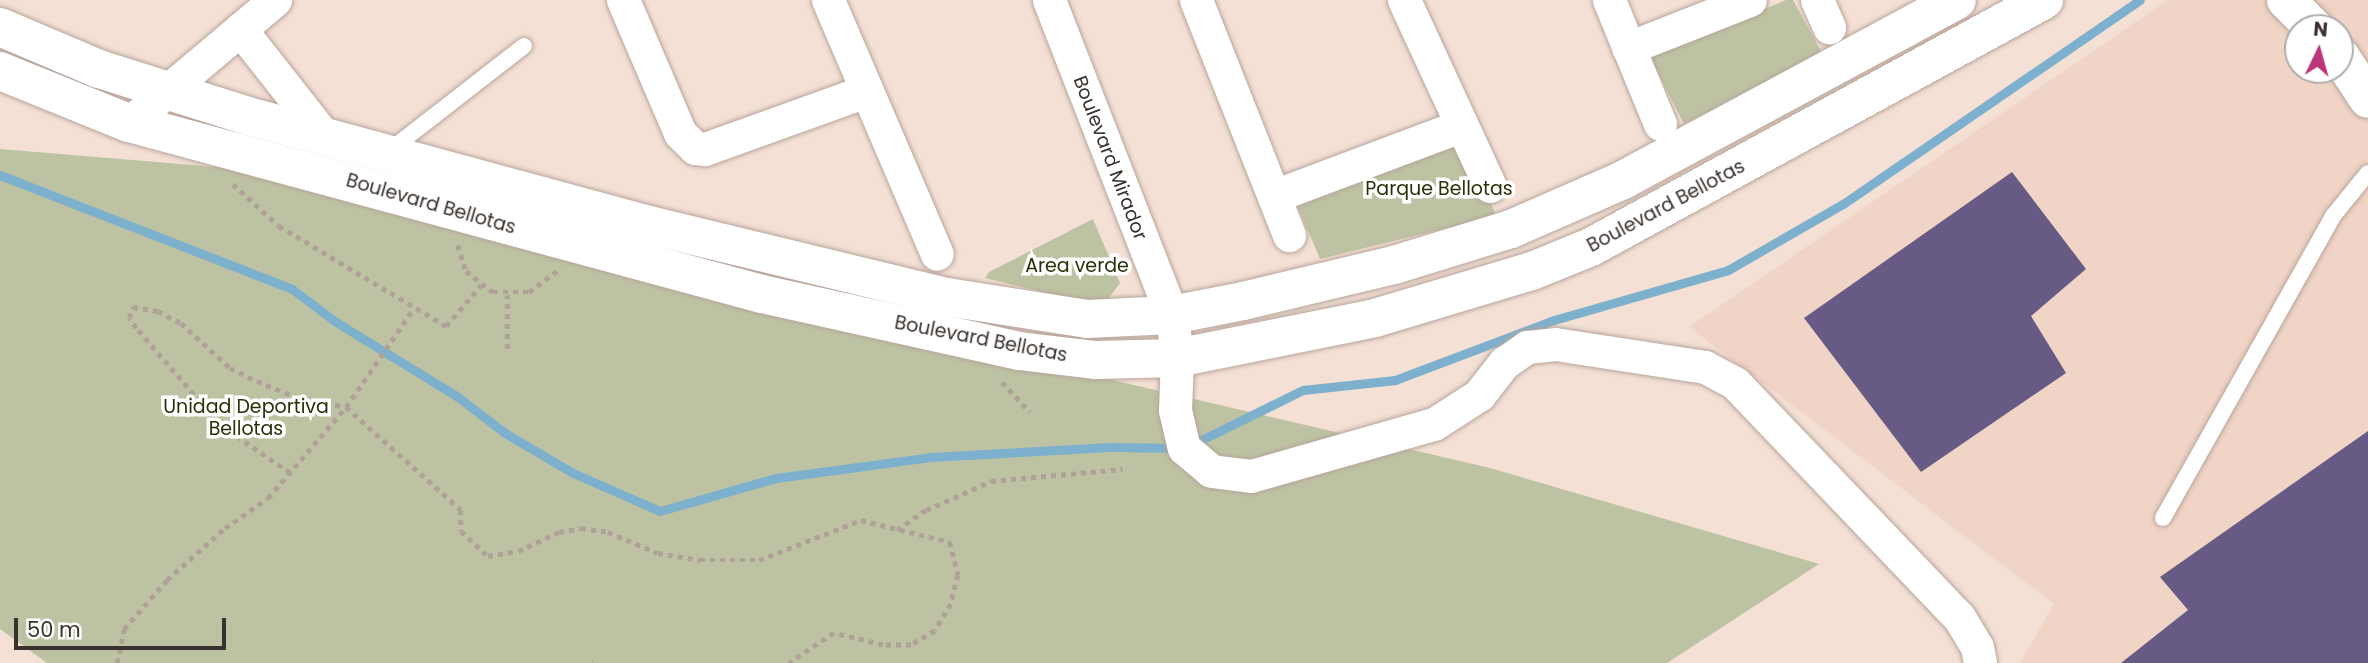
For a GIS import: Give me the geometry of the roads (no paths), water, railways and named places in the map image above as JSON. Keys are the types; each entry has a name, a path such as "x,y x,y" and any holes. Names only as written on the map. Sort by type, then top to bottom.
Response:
{"street":[{"path":"129,123 275,0"},
{"path":"623,0 680,133 695,148 705,149 866,91"},
{"path":"828,0 937,254"},
{"name":"Boulevard Mirador","path":"1049,0 1172,315 1177,358 1175,410 1184,448 1211,471 1251,476 1434,424 1479,395 1504,363 1527,347 1555,344 1705,367 1735,383 1959,617 1977,647 1980,663"},
{"path":"1196,0 1289,235"},
{"path":"1404,0 1490,186"},
{"path":"1609,0 1667,139 1695,192"},
{"path":"1628,48 1750,0"},
{"name":"Boulevard Bellotas","path":"0,71 129,123 211,143 646,265 961,338 1096,360 1177,358 1375,318 1532,271 1638,225 2044,0"},
{"path":"2286,0 2300,14"},
{"name":"Boulevard Bellotas","path":"0,27 99,69 384,154 655,227 947,297 1087,319 1172,315 1394,265 1511,229 1667,139 1847,61 1941,4"},
{"path":"240,30 325,137"},
{"path":"1847,61 1866,98"},
{"path":"2354,78 2368,99"},
{"path":"1275,196 1460,126"},
{"path":"646,265 655,227"},
{"path":"1511,229 1532,271"},
{"path":"947,297 961,338"}],"lane":[{"path":"384,154 524,46"},
{"path":"2164,517 2333,216 2368,173"}],"waterway":[{"path":"1191,445 1303,390 1395,380 1554,320 1728,270 1843,204 2140,0"},
{"path":"0,175 292,289 336,322 458,397 505,433 573,473 660,511 776,478 931,457 1111,447 1178,448"}],"park label":[{"name":"Parque Bellotas","path":"1439,189"},
{"name":"Area verde","path":"1077,266"},
{"name":"Unidad Deportiva Bellotas","path":"246,418"}]}
